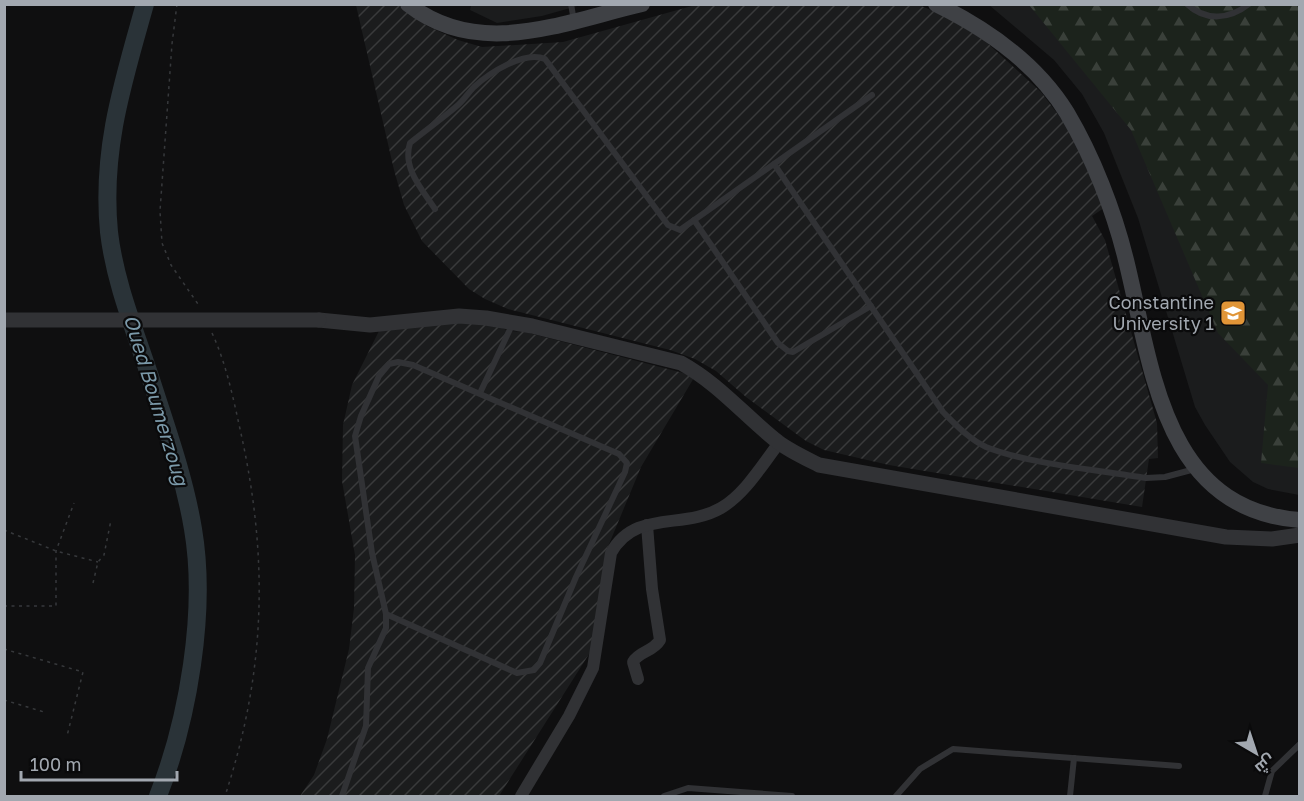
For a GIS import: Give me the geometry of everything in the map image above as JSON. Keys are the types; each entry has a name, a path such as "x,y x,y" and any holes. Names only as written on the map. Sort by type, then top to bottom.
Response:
{"main road":[{"path":"408,4 420,14 445,26 477,34 509,34 642,4"},
{"path":"936,4 964,19 1017,56 1035,72 1066,112 1084,145 1125,257 1163,410 1179,445 1196,469 1239,503 1268,515 1299,520"}],"street":[{"path":"4,320 319,320 370,325 459,316 514,322 681,363 700,374 725,394 779,443 819,465 1226,537 1272,539 1299,535"},
{"path":"521,796 569,716 593,668 611,553 625,533 647,525 707,514 722,508 751,480 779,443"},
{"path":"638,679 633,662 635,657 651,651 660,640 652,589 647,525"}],"lane":[{"path":"571,4 574,21"},
{"path":"1187,4 1197,13 1223,17 1237,14 1249,4"},
{"path":"435,209 412,175 408,161 410,143 461,102 476,85 509,65 539,56 545,59 668,225 680,230 872,95"},
{"path":"774,164 943,412 960,430 986,446 1022,457 1146,478 1165,477 1196,469"},
{"path":"694,220 778,343 788,351 794,352 871,306"},
{"path":"480,393 514,322"},
{"path":"342,796 366,726 368,668 386,628 386,614 372,553 356,456 355,436 361,416 379,376 389,364 398,362 413,365 619,454 627,463 540,663 534,670 517,673 386,614"},
{"path":"1265,796 1272,771 1299,744"},
{"path":"896,796 920,768 953,749 1179,766"},
{"path":"1070,796 1074,758"},
{"path":"664,796 688,788 792,796"}],"path":[{"path":"177,4 160,211 162,243 171,265 203,313"},
{"path":"208,324 218,345 232,392 246,453 261,589 258,653 251,702 225,796"},
{"path":"4,606 56,606 56,551 74,503"},
{"path":"93,583 98,562 104,555 111,520"},
{"path":"4,530 56,551 98,562"},
{"path":"4,649 83,672 67,736"},
{"path":"4,700 44,712"}],"shaded area":[{"path":"699,4 919,5 945,16 984,40 1041,92 1069,129 1104,208 1092,216 1105,240 1157,423 1158,458 1149,459 1142,507 889,465 824,450 806,441 746,397 716,371 695,359 670,350 508,309 485,299 469,289 422,241 404,205 394,170 356,5 398,5 427,26 458,40 482,47 563,42"},
{"path":"471,5 581,5 542,16 497,23 470,10"},
{"name":"Constantine University 1","path":"989,5 1299,5 1299,495 1268,489 1253,482 1230,462 1205,425 1195,407 1138,218 1104,133 1082,94 1054,60"},
{"path":"488,322 509,331 525,332 695,376 641,467 607,549 591,651 499,796 300,796 314,775 327,739 349,649 354,608 355,555 342,481 343,425 352,385 383,323"}],"green space":[{"name":"Constantine University 1","path":"1029,5 1299,5 1299,468 1261,463 1268,385 1218,333 1131,130"}],"waterway":[{"name":"Oued Boumerzoug","path":"145,4 122,89 111,144 107,202 109,232 116,272 186,493 197,561 198,595 192,665 186,700 169,766 158,796"}],"place":[{"name":"Constantine University 1","path":"1233,313"}]}
